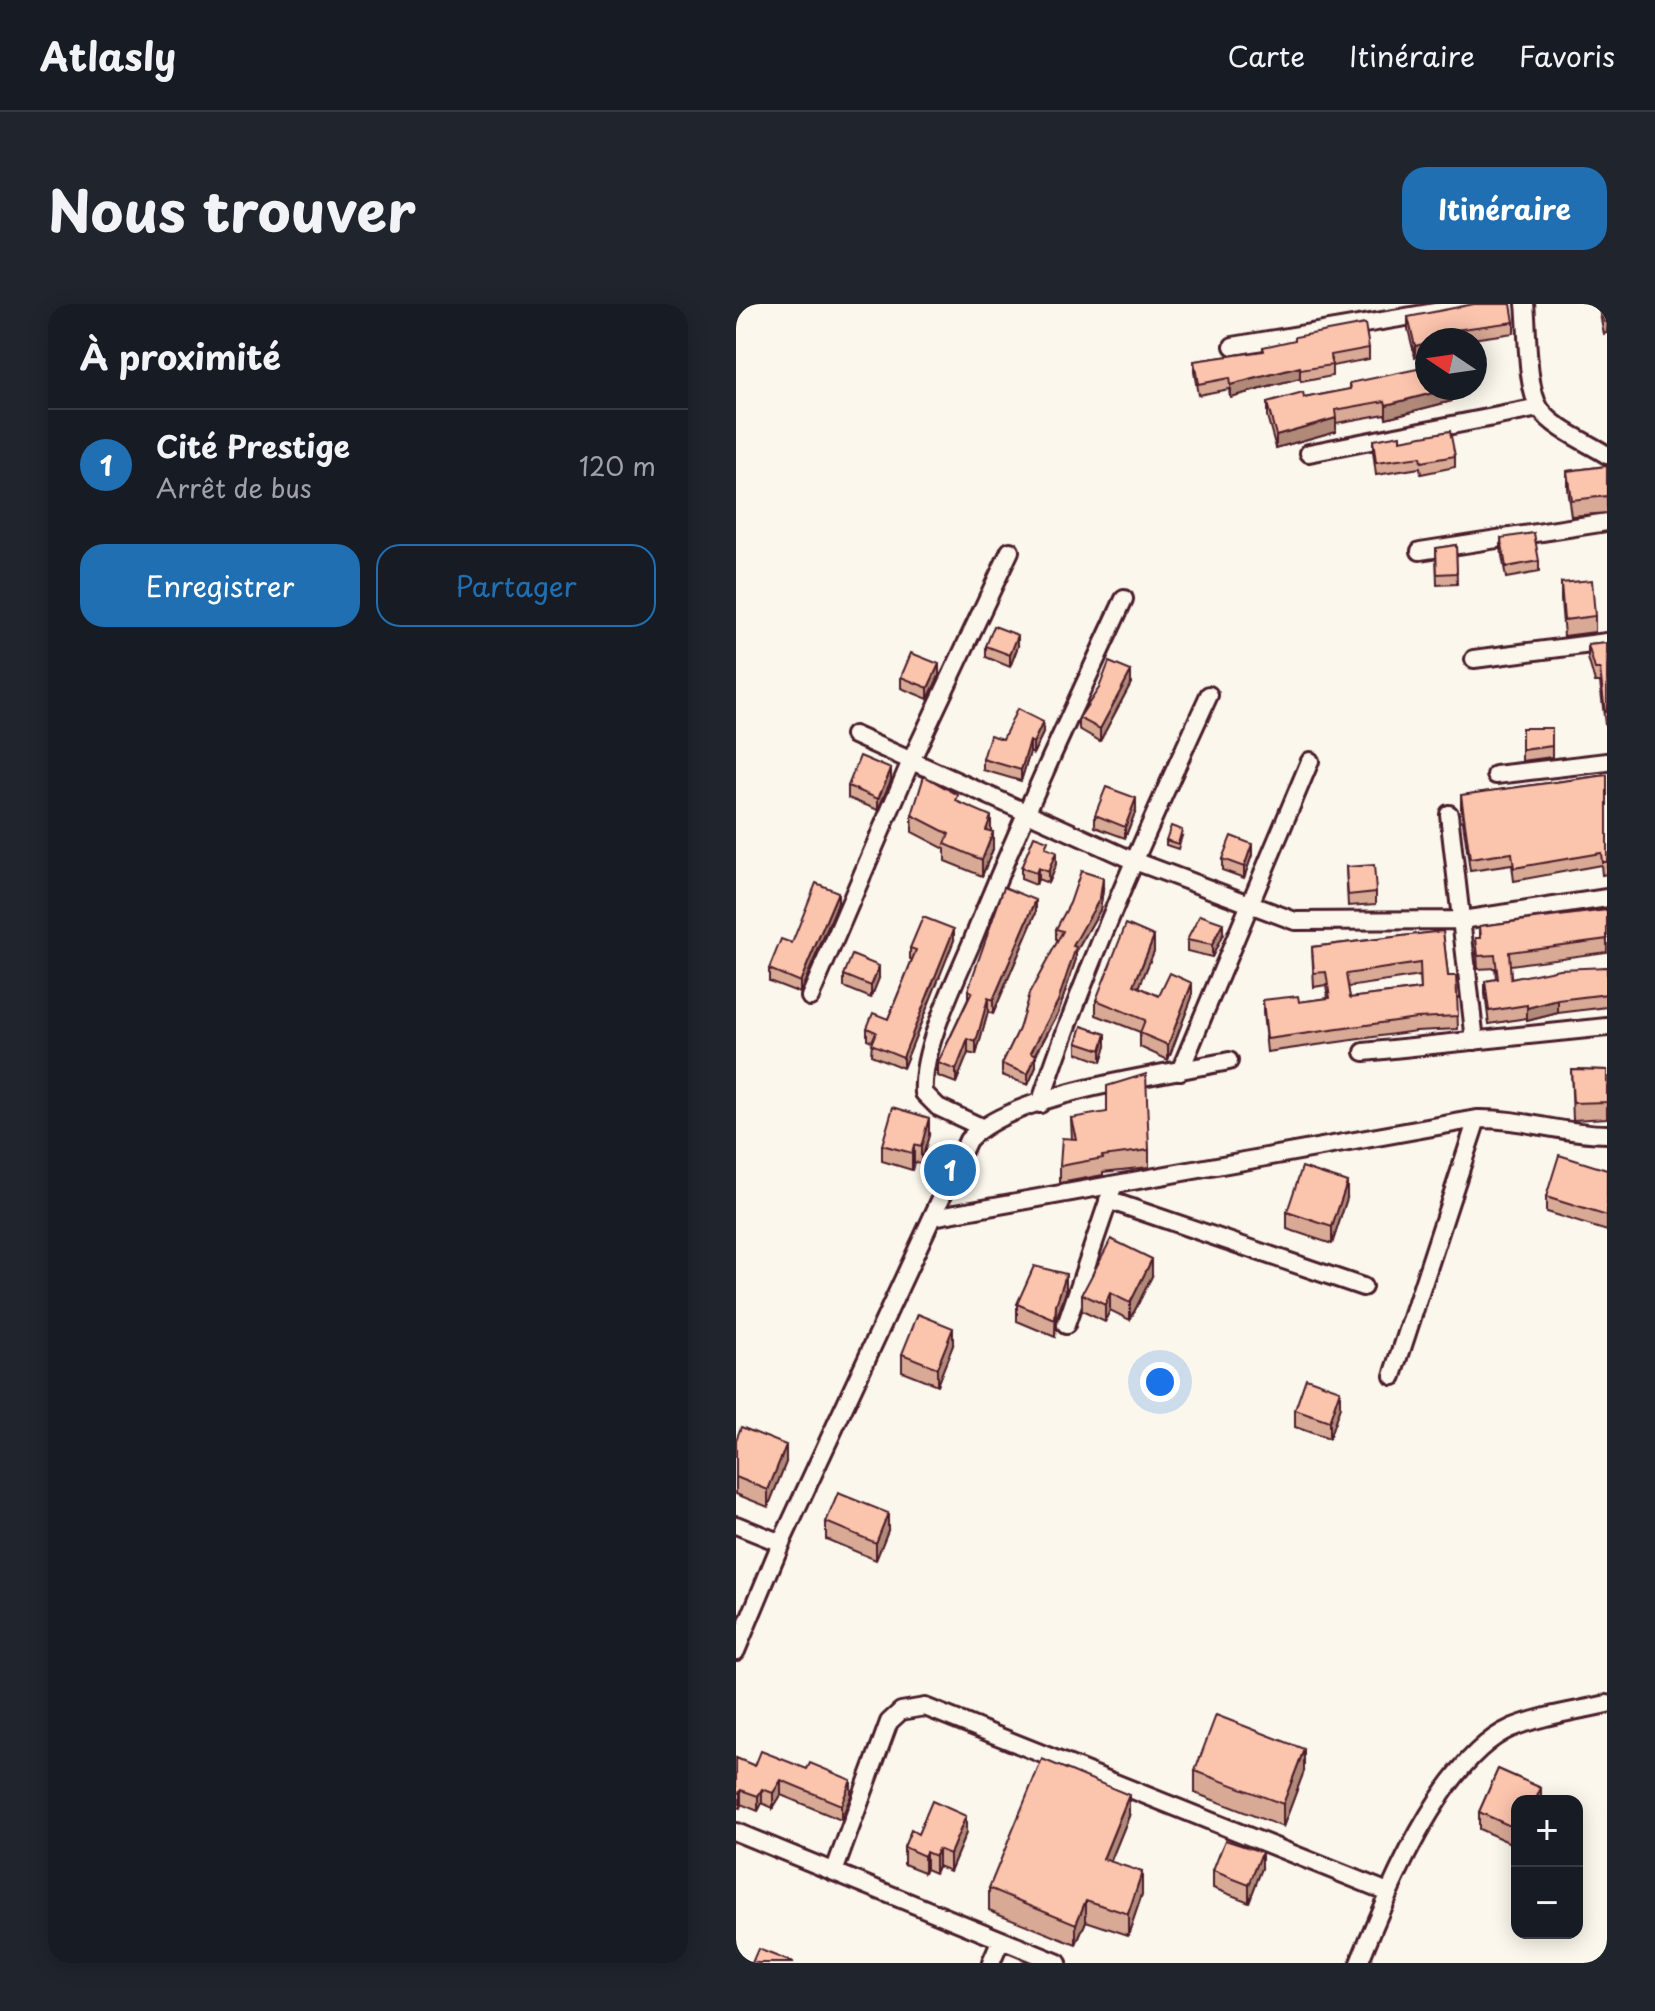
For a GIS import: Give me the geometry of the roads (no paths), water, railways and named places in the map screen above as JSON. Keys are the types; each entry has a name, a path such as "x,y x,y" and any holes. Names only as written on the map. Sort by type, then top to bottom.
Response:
{"street":[{"path":"1233,346 1483,304"},
{"path":"1525,304 1533,390 1539,408 1549,418 1607,455"},
{"path":"1309,453 1539,408"},
{"path":"1420,551 1607,522"},
{"path":"810,997 911,761 1010,551"},
{"path":"981,1127 938,1107 924,1093 923,1075 950,993 1024,813 1124,599"},
{"path":"1474,659 1607,642"},
{"path":"1040,1104 1075,1000 1132,860 1209,695"},
{"path":"854,735 1132,860 1249,907 1295,921 1462,920 1607,898"},
{"path":"1180,1071 1310,761"},
{"path":"1496,775 1607,762"},
{"path":"1449,814 1475,1041"},
{"path":"1364,1052 1607,1027"},
{"path":"736,1651 781,1543 968,1140 995,1118 1040,1104 1229,1061"},
{"path":"933,1217 1111,1192 1477,1119 1511,1118 1558,1131 1607,1134"},
{"path":"1393,1376 1477,1119"},
{"path":"1111,1192 1363,1287"},
{"path":"1066,1325 1111,1192"},
{"path":"736,1525 781,1543"},
{"path":"1359,1963 1388,1892 1426,1819 1489,1741 1512,1728 1607,1704"},
{"path":"834,1872 889,1722 901,1711 925,1707 1388,1892"},
{"path":"736,1832 1058,1963"},
{"path":"991,1963 1001,1940"}],"place":[{"name":"Cité Prestige","path":"950,1170"}]}
